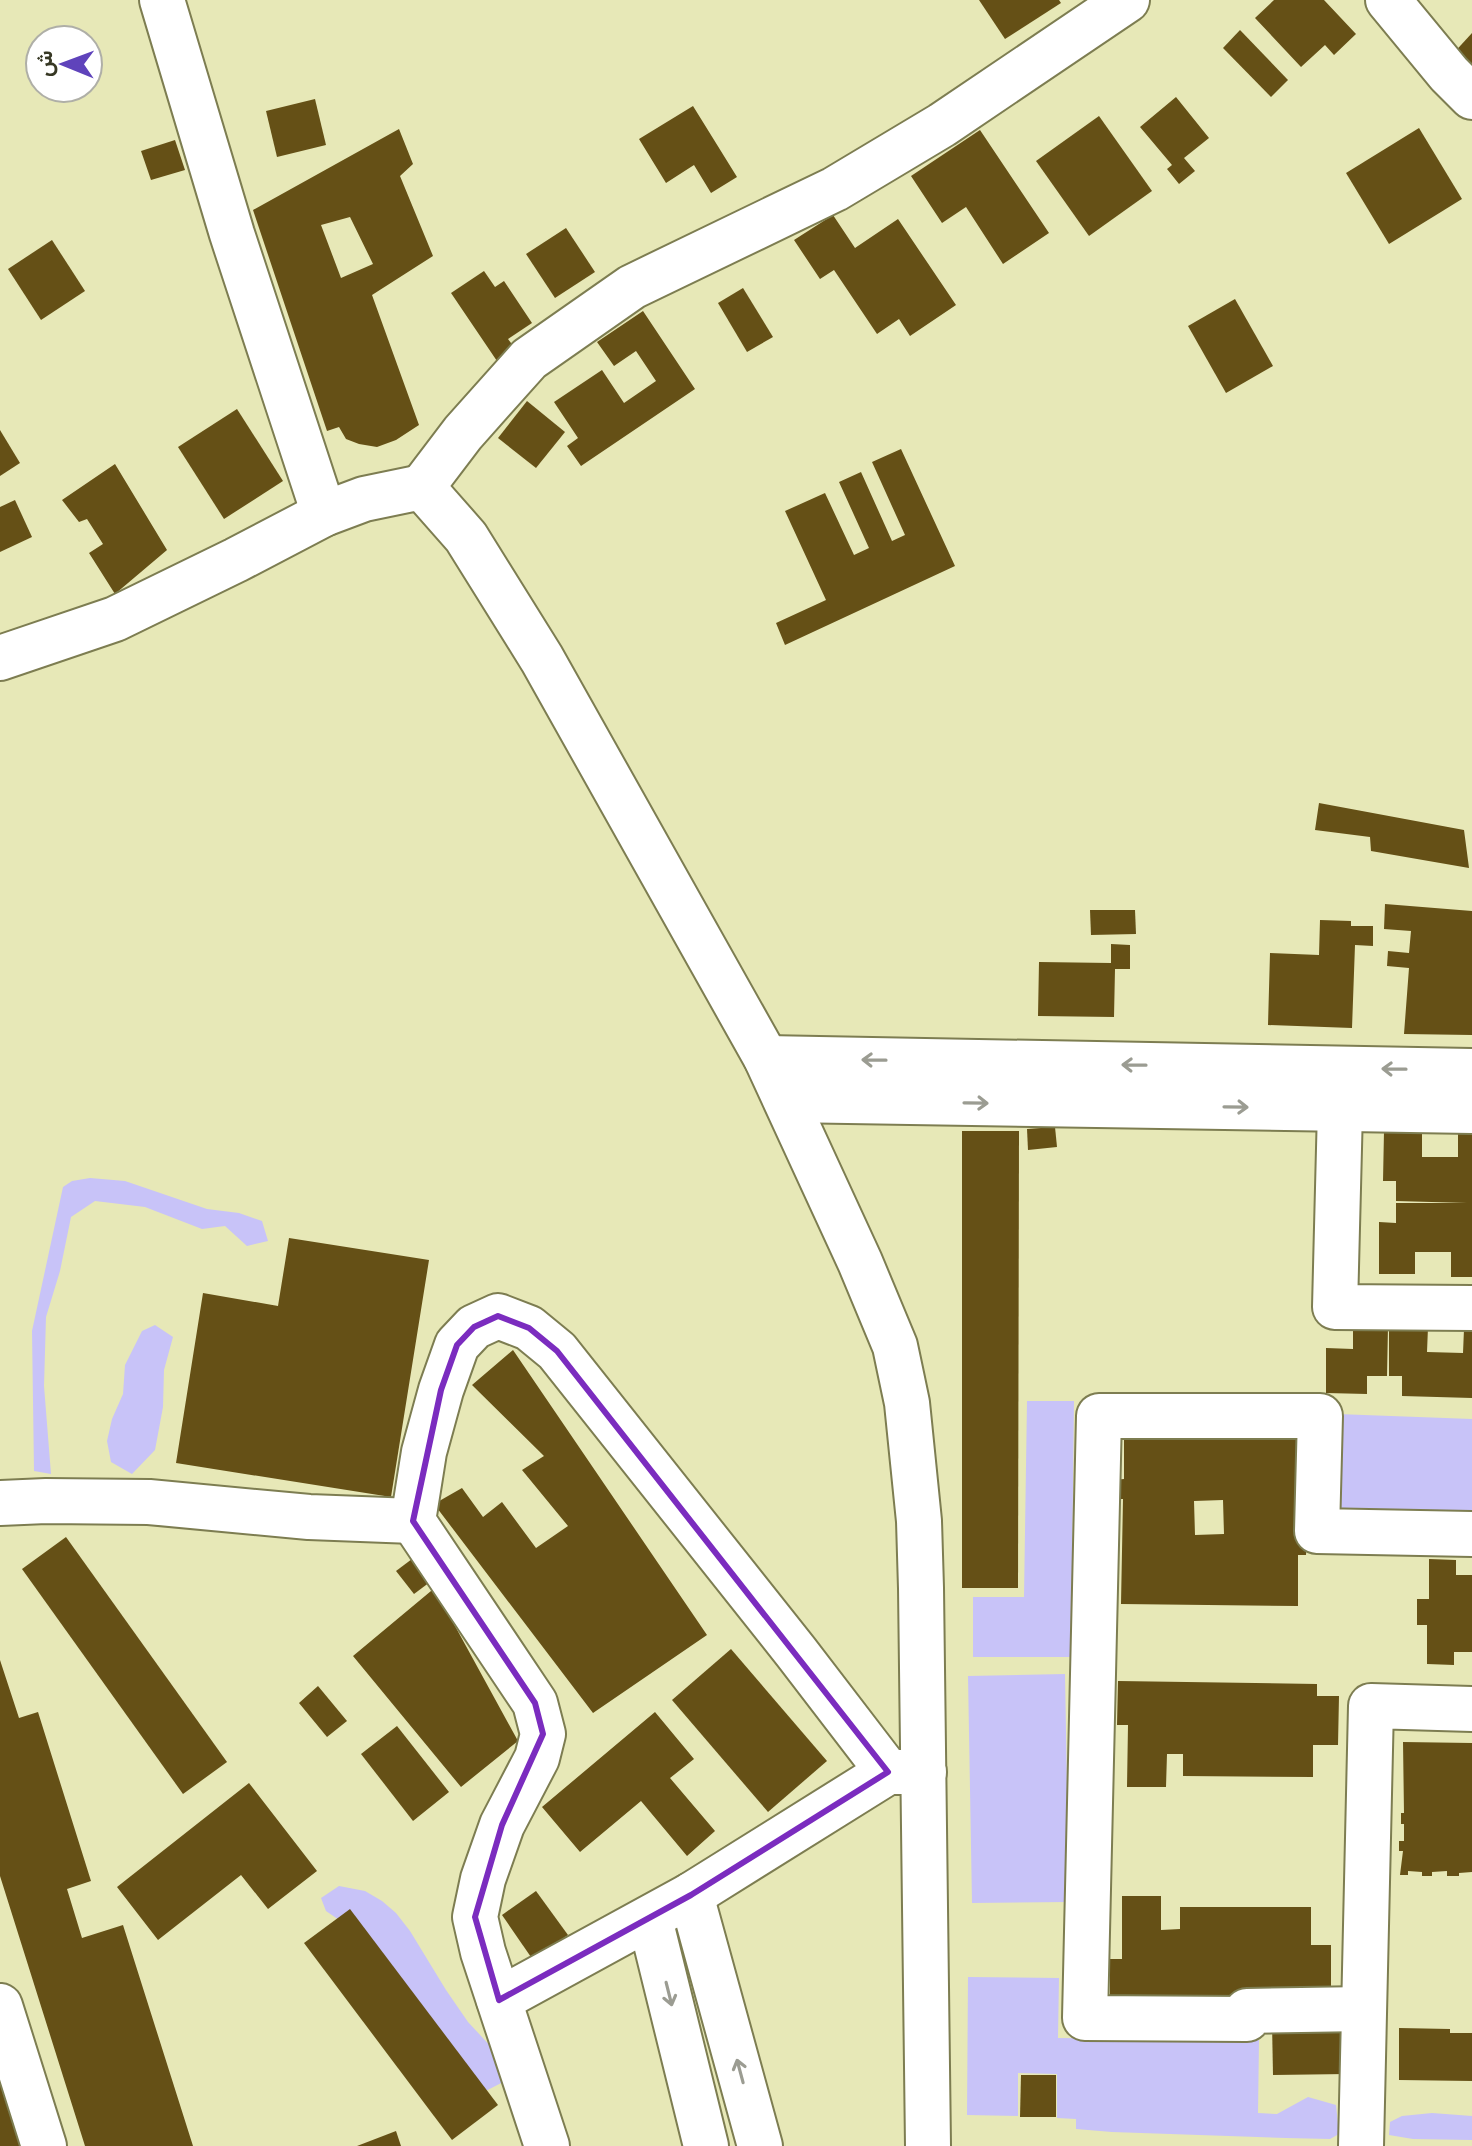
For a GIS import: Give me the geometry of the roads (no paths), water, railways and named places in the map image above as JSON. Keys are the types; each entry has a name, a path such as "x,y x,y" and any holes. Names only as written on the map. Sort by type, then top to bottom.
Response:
{"street":[{"path":"162,0 232,234 324,514"},
{"path":"0,658 115,619 324,514 364,499 422,487 463,433 529,359 632,287 835,189 942,125 1127,0"},
{"path":"1388,0 1472,97"},
{"path":"422,487 466,537 542,659 766,1058 895,1346 913,1451 919,1521 906,1772 928,2146"},
{"path":"766,1058 1472,1071"},
{"path":"786,1100 1472,1111"},
{"path":"1340,1109 1335,1307 1472,1308"},
{"path":"547,2146 483,1952 475,1917 483,1879 502,1825 537,1758 543,1734 535,1703 413,1521 424,1452 441,1390 457,1345 474,1327 498,1316 529,1328 557,1351 796,1652 906,1772"},
{"path":"1364,2009 1247,2011 1247,2019 1085,2018 1099,1416 1320,1416 1317,1531 1472,1534"},
{"path":"0,1503 149,1502 309,1517 413,1521"},
{"path":"1361,2146 1371,1706 1472,1709"},
{"path":"499,2000 650,1919 906,1772"},
{"path":"691,1895 760,2146"},
{"path":"650,1919 706,2146"},
{"path":"0,2006 44,2146"}]}
